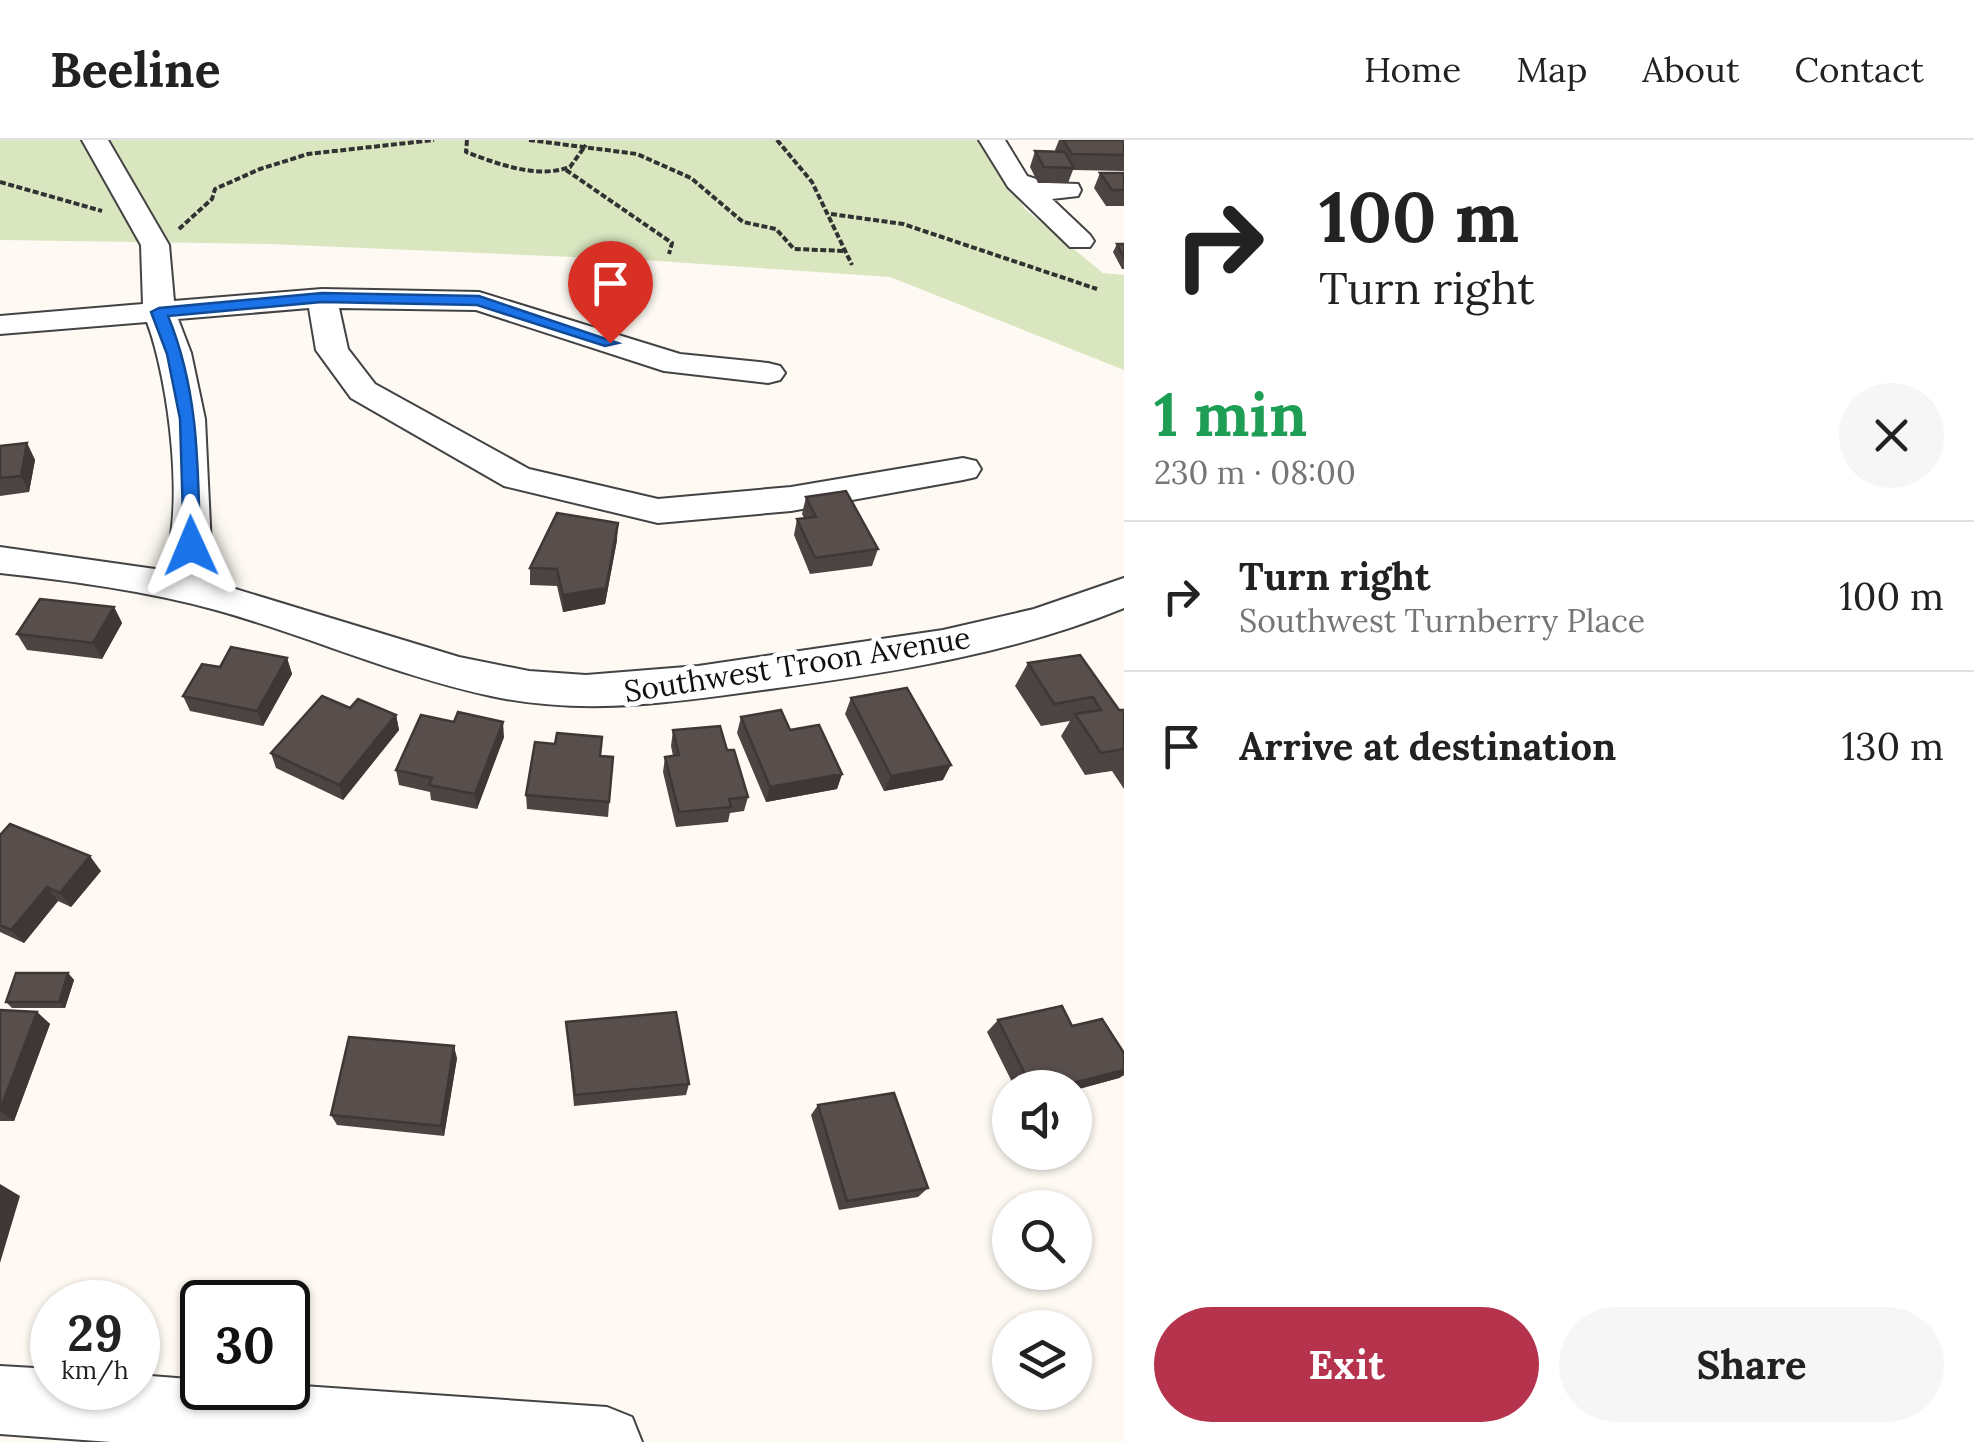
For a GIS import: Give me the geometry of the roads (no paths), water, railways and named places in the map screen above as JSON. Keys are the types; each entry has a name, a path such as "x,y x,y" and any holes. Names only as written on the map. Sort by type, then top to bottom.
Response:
{"street":[{"path":"95,140 153,249 159,312 175,354 188,419 191,546 175,588"},
{"path":"992,140 1017,181 1080,242"},
{"path":"1017,181 1046,191 1068,190"},
{"path":"322,298 332,350 363,391 517,478 658,512 791,499 962,469"},
{"path":"0,325 322,298 479,300 676,364 768,372"},
{"name":"Southwest Troon Avenue","path":"0,560 175,588 249,606 451,672 531,688 616,694 820,666 949,642 1019,627 1124,592"},
{"path":"0,1400 607,1442"}]}
